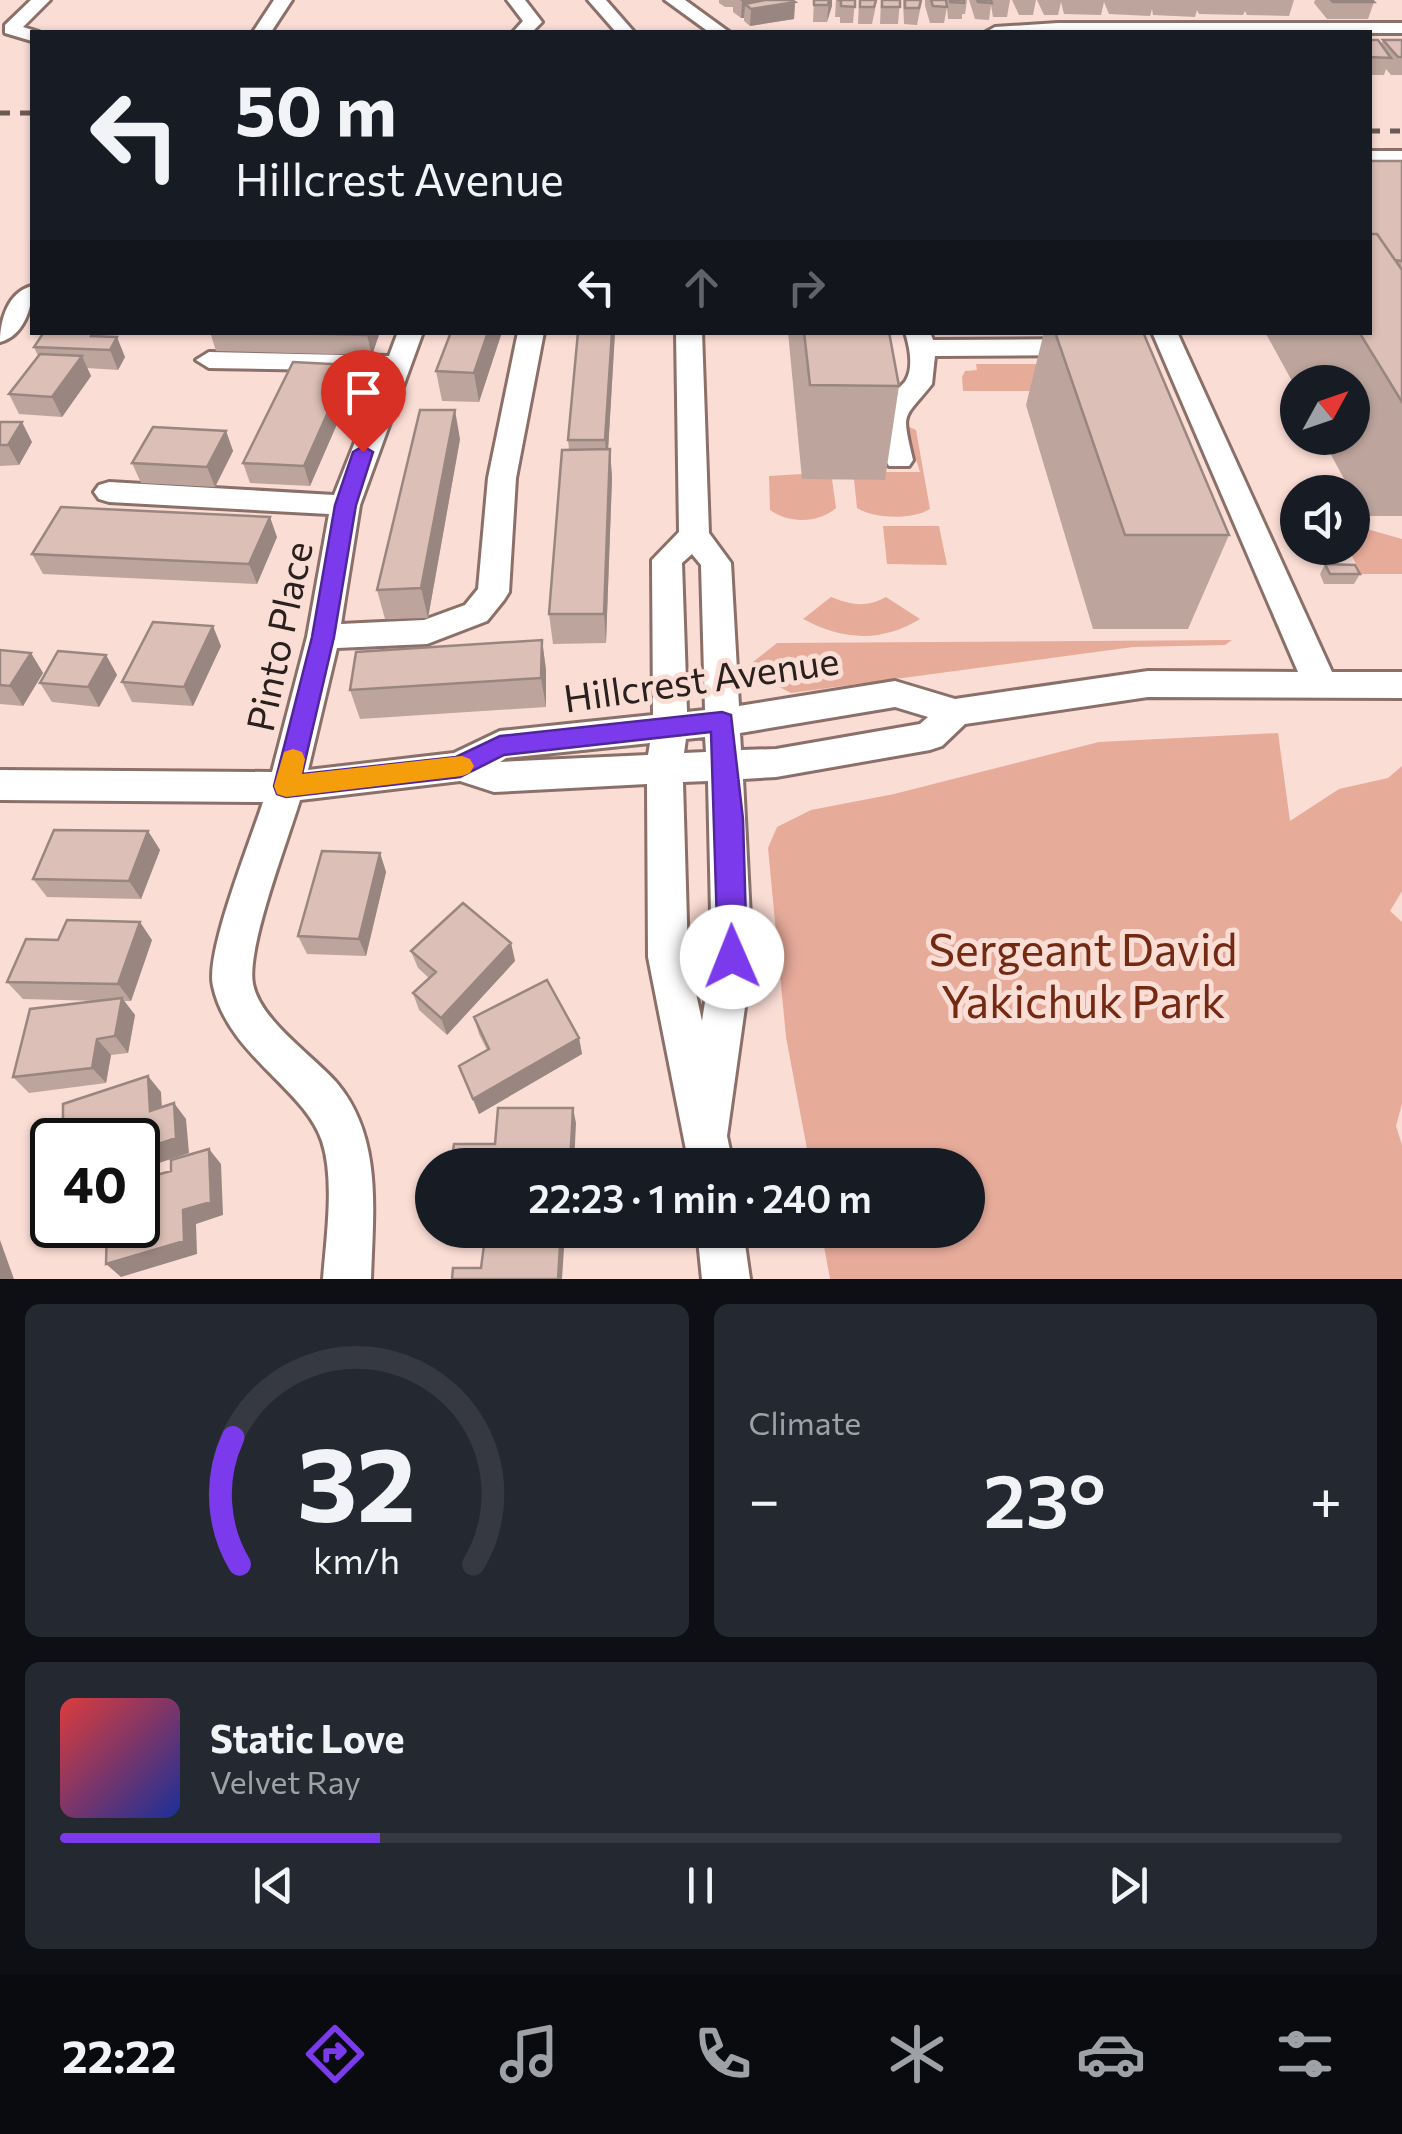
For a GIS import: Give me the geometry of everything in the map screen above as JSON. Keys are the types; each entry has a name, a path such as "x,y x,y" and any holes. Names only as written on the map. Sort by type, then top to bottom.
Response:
{"street":[{"path":"6,29 41,0"},
{"path":"263,30 283,0"},
{"path":"516,0 533,22 524,30"},
{"path":"597,0 623,30"},
{"path":"674,0 717,30"},
{"path":"1026,30 1402,28"},
{"path":"1372,157 1402,158"},
{"path":"0,334 30,296"},
{"name":"Pinto Place","path":"347,1279 352,1196 344,1136 322,1099 272,1050 247,1017 232,984 236,947 286,786 323,637 346,505 410,335"},
{"path":"323,637 427,632 476,613 493,592 502,478 530,335"},
{"path":"689,335 694,535 716,563 730,819 732,957 708,1148"},
{"path":"899,460 890,419 900,396 920,384 920,340 1101,348"},
{"path":"1136,347 1168,340 1322,685"},
{"path":"210,360 398,364"},
{"path":"109,492 346,505"},
{"path":"694,535 667,560 670,728 664,769 668,956 708,1148"},
{"name":"Hillcrest Avenue","path":"0,785 286,786 460,767 500,746 722,722 895,694 955,712 1148,684 1402,684"},
{"name":"Hillcrest Avenue","path":"460,767 494,777 776,762 930,736 955,712"},
{"path":"722,1248 726,1279"}],"green space":[{"path":"976,364 1124,364 1096,391 963,391 962,377 965,371 977,370"},
{"path":"905,425 916,430 930,509 893,517 857,508 854,479 885,480 884,472 920,472"},
{"path":"802,474 803,479 832,479 836,508 821,517 804,520 786,518 770,510 769,476"},
{"path":"883,526 939,526 947,565 887,564"},
{"path":"1370,530 1402,539 1402,574 1361,574 1356,565 1370,565"},
{"path":"831,597 859,604 886,597 920,619 891,632 861,636 832,631 803,619"},
{"path":"1232,640 1225,645 1133,647 791,693 762,678 753,662 777,643"},
{"name":"Sergeant David Yakichuk Park","path":"1278,733 1290,821 1339,789 1388,778 1402,766 1402,891 1390,911 1402,922 1402,1104 1396,1126 1402,1145 1402,1279 830,1279 824,1248 985,1248 985,1148 807,1148 786,1037 768,848 777,827 811,810 894,794 1099,742"}],"building":[{"path":"765,0 795,2 751,9 745,4"},
{"path":"814,0 829,0 828,5 814,5"},
{"path":"841,0 855,0 855,7 841,6"},
{"path":"860,0 876,0 874,7 860,7"},
{"path":"882,0 900,0 900,7 882,7"},
{"path":"905,0 921,0 919,8 905,8"},
{"path":"931,0 946,0 947,7 933,6"},
{"path":"1372,0 1374,2 1333,2"},
{"path":"1372,40 1378,40 1391,58 1372,57"},
{"path":"1383,40 1402,40 1402,57 1398,57"},
{"path":"1372,161 1402,161 1402,261 1395,260 1377,234 1372,234"},
{"path":"1372,234 1377,234 1402,270 1402,402 1361,335 1372,335"},
{"path":"42,335 117,337 110,350 34,347"},
{"path":"450,335 487,335 474,373 436,371"},
{"path":"578,335 612,335 605,440 568,440"},
{"path":"804,335 890,335 899,386 810,385"},
{"path":"1056,335 1144,335 1229,535 1125,535"},
{"path":"40,354 82,356 52,397 9,394"},
{"path":"293,362 349,365 304,466 243,463"},
{"path":"420,410 455,410 421,588 377,590"},
{"path":"0,422 22,422 8,445 0,445"},
{"path":"153,427 226,431 207,467 132,463"},
{"path":"610,449 604,614 549,614 562,450"},
{"path":"61,507 270,517 249,564 32,554"},
{"path":"1326,565 1355,565 1360,574 1330,574"},
{"path":"153,622 213,626 184,687 122,682"},
{"path":"542,640 541,678 350,690 356,652"},
{"path":"0,650 31,653 10,686 0,685"},
{"path":"58,651 106,655 88,687 40,683"},
{"path":"54,830 148,831 129,881 33,879"},
{"path":"322,851 380,853 359,939 298,936"},
{"path":"463,903 511,943 441,1018 413,993 436,972 411,951"},
{"path":"67,920 140,922 118,984 7,982 26,939 58,940"},
{"path":"547,980 579,1038 473,1099 459,1066 489,1049 474,1017"},
{"path":"122,998 115,1036 97,1039 92,1068 13,1077 30,1009"},
{"path":"148,1076 150,1111 174,1103 176,1138 160,1143 160,1118 63,1118 63,1104"},
{"path":"498,1108 573,1108 571,1148 453,1148 454,1144 495,1144"},
{"path":"209,1149 211,1202 183,1210 184,1241 106,1264 106,1248 160,1248 160,1174 171,1171 171,1160"},
{"path":"484,1248 560,1248 558,1279 452,1279 453,1268 481,1268"}],"railway":[{"path":"0,113 30,113"},
{"path":"1372,131 1402,131"}],"slow traffic":[{"path":"293,759 286,786 462,766"}],"route":[{"path":"363,452 346,505 323,637 286,786 460,767 500,746 722,722 730,819 732,957"}]}
